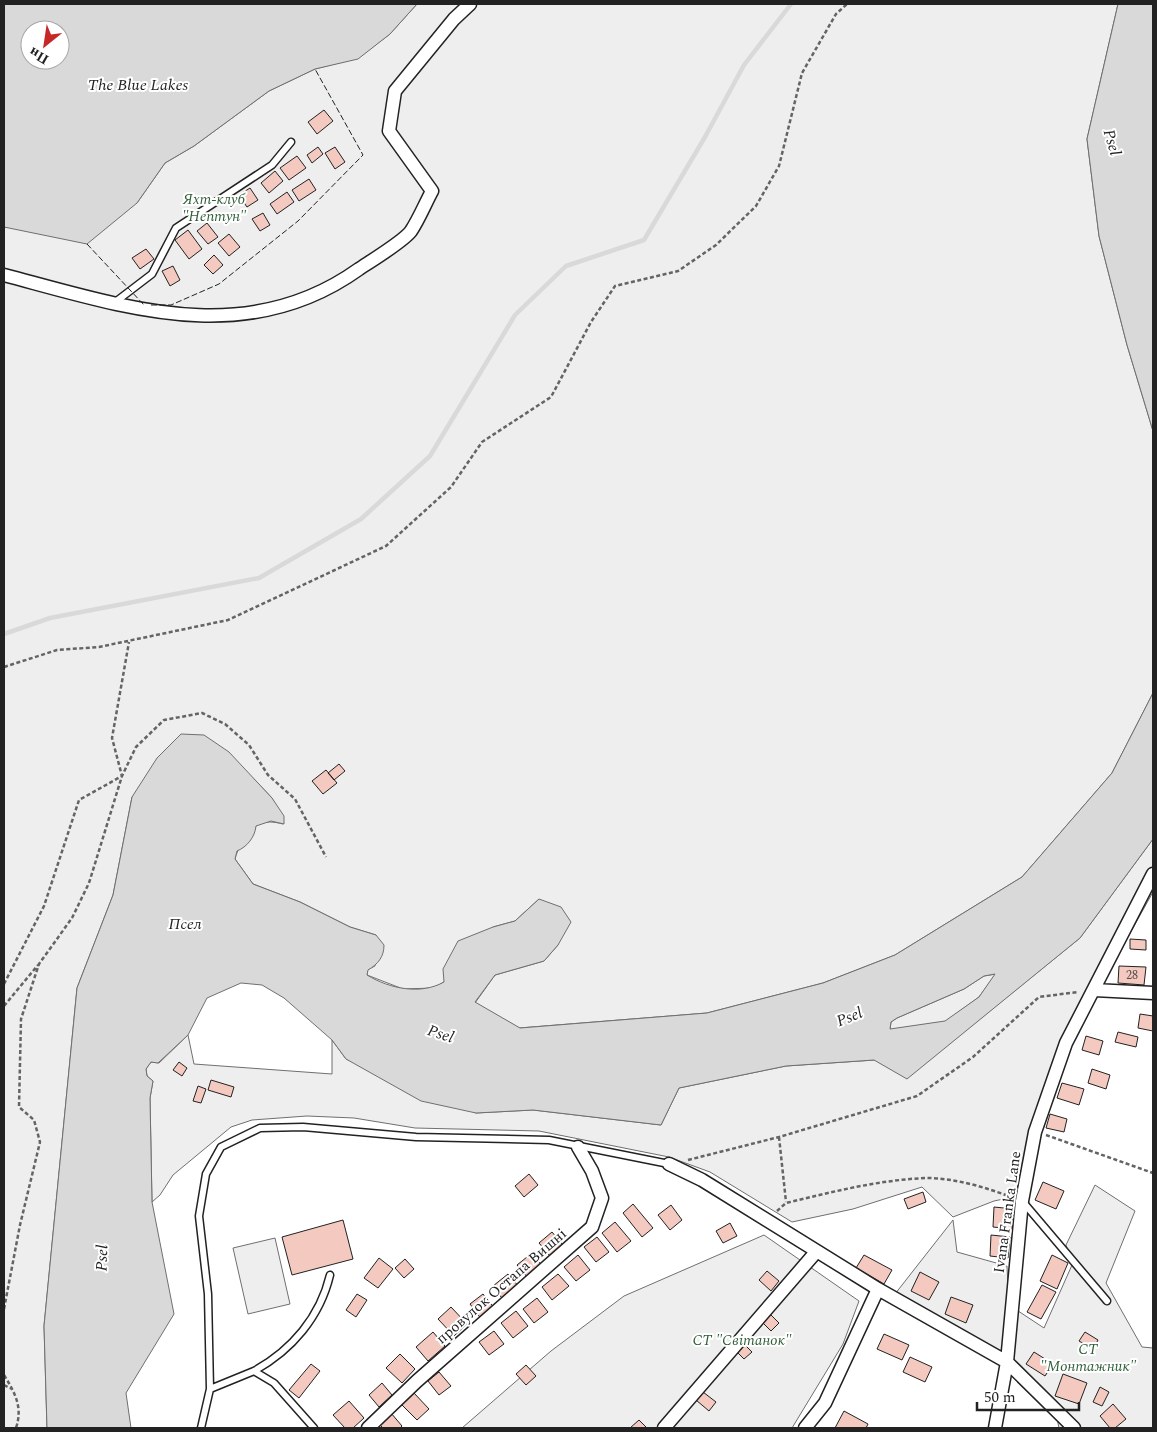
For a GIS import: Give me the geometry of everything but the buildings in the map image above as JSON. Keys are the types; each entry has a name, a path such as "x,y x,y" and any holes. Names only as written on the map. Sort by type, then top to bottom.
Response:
{"street":[{"path":"4,275 114,304 177,315 248,314 302,302 351,275 410,233 432,191 389,131 395,91 454,19 470,4"},
{"name":"Ivana Franka Lane","path":"995,1428 1007,1362 1022,1201 1035,1132 1066,1043 1153,874"},
{"path":"1094,990 1153,993"},
{"name":"провулок Остапа Вишні","path":"368,1428 417,1382 592,1227 602,1198 592,1171 578,1147"},
{"path":"669,1164 702,1180 878,1289 1007,1362 1074,1428"},
{"path":"664,1428 816,1252"},
{"path":"804,1428 825,1403 878,1289"}],"lane":[{"path":"114,304 152,274 176,228 272,165 290,142"},
{"path":"202,1428 210,1389 208,1294 200,1216 206,1174 221,1147 260,1128 303,1127 416,1137 549,1140 669,1164"},
{"path":"1022,1201 1107,1301"},
{"path":"210,1389 254,1371 276,1359 305,1328 325,1296 330,1275"},
{"path":"254,1371 274,1383 314,1428"}],"path":[{"path":"4,667 57,650 99,648 228,620 386,546 451,487 482,442 551,397 591,322 615,286 678,271 716,245 756,206 779,166 802,74 836,14 846,4"},
{"path":"122,776 112,738 129,642"},
{"path":"4,1006 40,964 72,918 89,882 122,776 136,747 164,720 202,713 225,724 249,745 268,775 295,799 326,857"},
{"path":"4,984 44,906 79,800 122,776"},
{"path":"4,1309 40,1142 34,1120 19,1107 21,1019 40,964"},
{"path":"669,1164 778,1137 916,1096 973,1057 1039,997 1094,990"},
{"path":"1035,1132 1153,1173"},
{"path":"778,1137 786,1203"},
{"path":"767,1220 786,1203 862,1185 927,1178 983,1186 1022,1201"},
{"path":"4,1375 13,1390 21,1414 16,1428"},
{"path":"4,1385 13,1390"}],"green space":[{"name":"Яхт-клуб \"Нептун\"","path":"417,4 1118,4 1087,139 1099,236 1127,345 1153,431 1153,693 1112,773 1022,877 895,955 823,983 707,1013 519,1028 475,1003 495,975 544,961 558,945 539,899 515,921 493,927 444,982 433,988 403,989 367,975 367,970 375,966 376,935 350,927 300,902 253,884 235,859 243,841 256,826 266,822 283,824 272,798 254,779 132,797 113,895 77,988 44,1326 47,1428 4,1428 4,227 16,228 137,203 165,163 194,146 269,91 315,69 358,58 390,34"},
{"path":"1153,839 1153,892 1077,1028 1039,1140 1027,1194 994,1201 953,1217 922,1187 853,1209 792,1222 710,1172 669,1157 539,1131 415,1128 354,1118 307,1116 252,1120 231,1127 173,1175 160,1195 152,1202 150,1098 153,1081 147,1076 146,1069 151,1062 159,1063 188,1035 194,1064 332,1074 332,1040 346,1059 476,1113 533,1110 661,1125 679,1088 786,1066 875,1060 907,1078 1080,938"},
{"path":"996,974 979,997 945,1022 890,1030 891,1022 897,1018 964,989 984,976"},
{"name":"СТ \"Монтажник\"","path":"1095,1185 1135,1211 1106,1283 1142,1347 1153,1348 1153,1428 1059,1428 1053,1399 895,1294 953,1220 957,1252 1007,1266 1009,1305 1044,1328 1072,1265 1066,1245"},
{"name":"СТ \"Світанок\"","path":"764,1235 859,1301 843,1344 792,1428 462,1428 551,1351 624,1296"},
{"path":"275,1238 290,1304 248,1314 233,1248"}],"water":[{"name":"The Blue Lakes","path":"4,4 417,4 390,34 358,59 315,69 269,91 194,146 165,163 137,203 87,244 4,227"},
{"name":"Psel","path":"1118,4 1153,4 1153,431 1127,345 1099,236 1087,139"},
{"name":"Псел","path":"1153,693 1153,839 1080,938 907,1079 874,1060 786,1066 679,1088 661,1125 533,1110 476,1113 421,1101 346,1059 332,1040 284,998 262,985 241,983 207,998 188,1035 158,1063 151,1062 146,1069 147,1076 153,1081 150,1098 152,1202 174,1314 126,1393 131,1428 47,1428 44,1326 77,988 113,895 132,797 157,758 181,734 204,735 229,752 272,798 284,816 284,824 271,821 256,826 250,841 237,851 235,859 253,884 300,902 350,927 376,935 384,945 383,953 377,963 368,970 367,975 376,980 406,989 435,986 444,982 443,969 458,941 493,927 515,921 539,899 561,907 571,922 558,945 544,961 495,975 475,1002 520,1028 707,1013 823,983 895,955 1022,877 1112,773","holes":["995,974 979,997 945,1021 890,1029 891,1022 897,1018 964,989 984,976"]}],"waterway":[{"path":"4,634 50,618 259,578 361,519 430,456 515,315 566,266 644,240 705,137 744,65 791,4"}],"fence":[{"path":"151,305 171,305 219,284 298,221 363,155 315,69"},
{"path":"87,244 144,305"}]}
